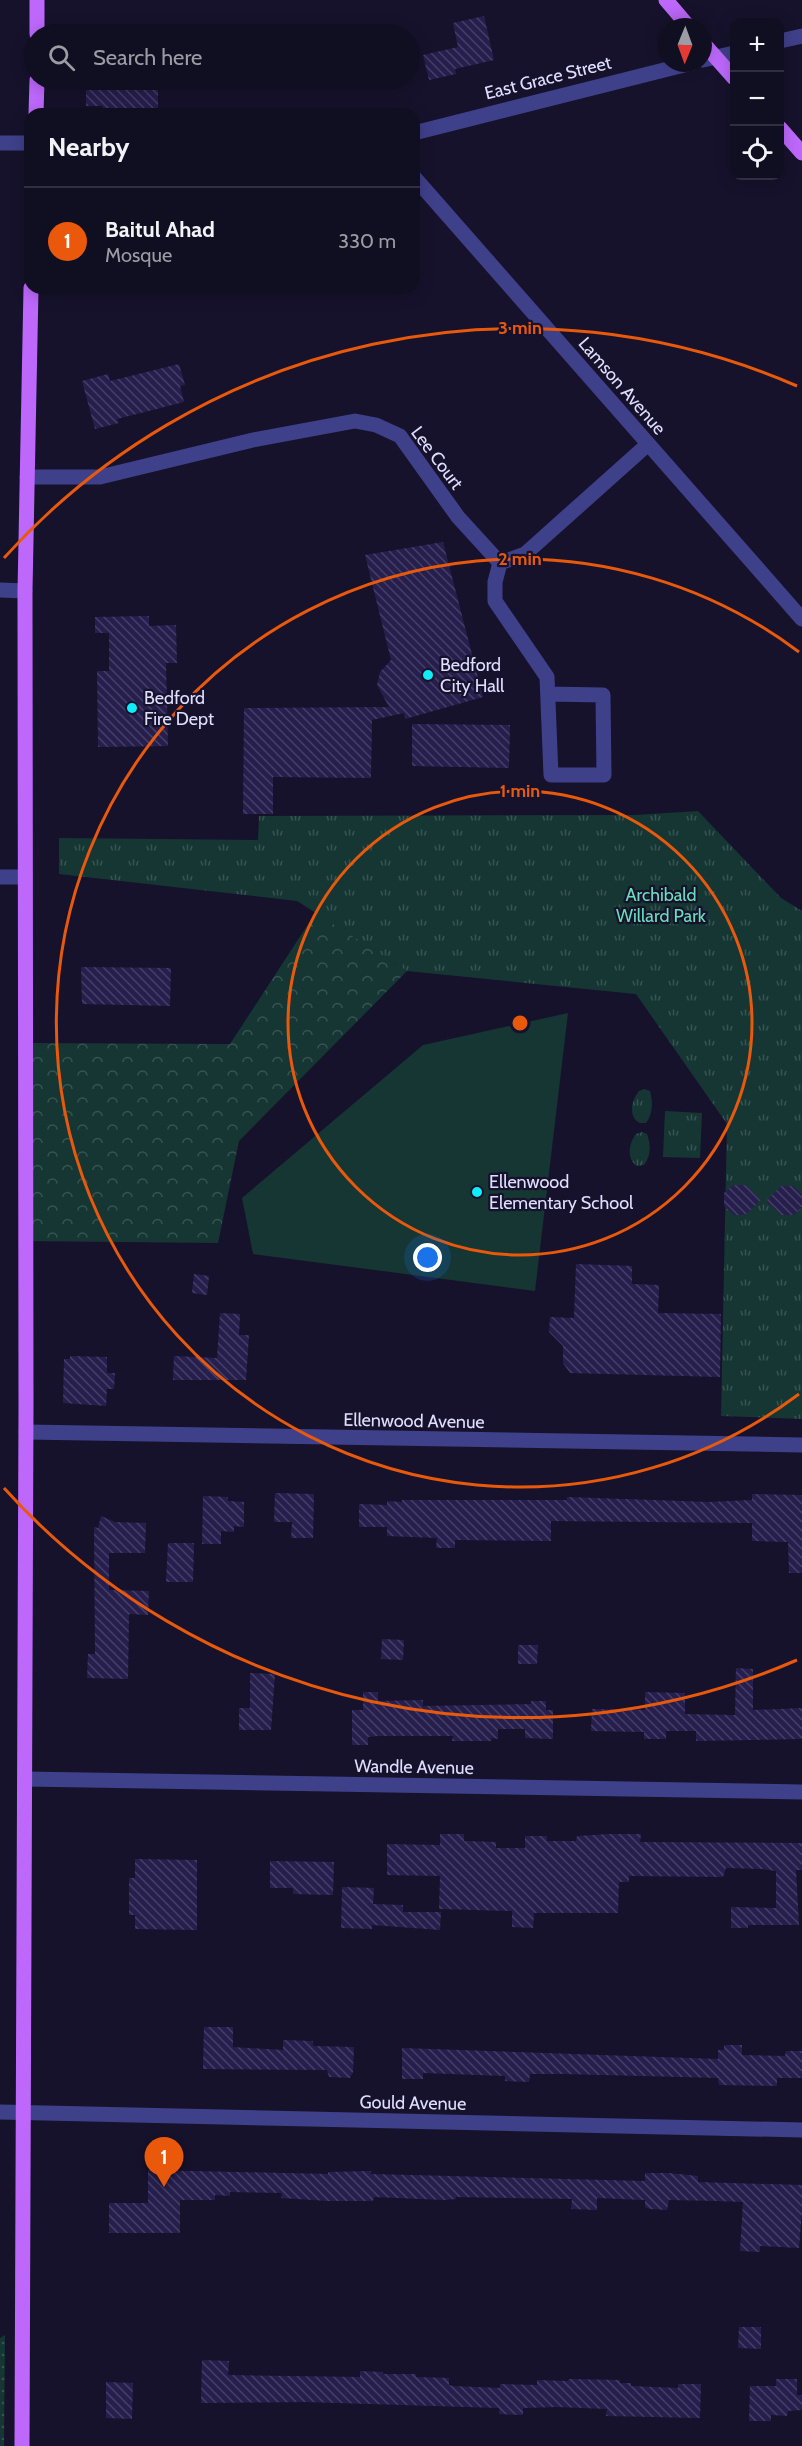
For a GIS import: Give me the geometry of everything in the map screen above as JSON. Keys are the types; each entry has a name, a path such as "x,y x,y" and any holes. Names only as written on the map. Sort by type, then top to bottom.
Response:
{"main road":[{"path":"37,0 37,24"},
{"path":"666,0 681,18"},
{"path":"712,61 730,74"},
{"path":"36,108 37,90"},
{"path":"784,133 802,153"},
{"path":"22,2446 26,1432 26,591 30,294"}],"street":[{"path":"784,40 802,36"},
{"path":"712,58 730,54"},
{"name":"East Grace Street","path":"420,131 658,72"},
{"path":"0,143 24,143"},
{"name":"Lamson Avenue","path":"420,184 802,619"},
{"name":"Lee Court","path":"27,477 100,477 253,440 355,421 376,425 400,436 458,518 500,563"},
{"path":"548,693 603,695 604,775 551,775 547,677 495,601 495,582 500,563 525,554 647,445"},
{"path":"0,590 26,591"},
{"path":"0,877 25,877"},
{"name":"Ellenwood Avenue","path":"26,1432 802,1445"},
{"name":"Wandle Avenue","path":"25,1779 802,1792"},
{"name":"Gould Avenue","path":"0,2112 24,2115 802,2130"}],"green space":[{"name":"Archibald Willard Park","path":"698,811 781,898 802,911 802,1419 721,1416 727,1124 636,994 407,971 297,901 59,874 59,838 258,840 259,816 635,815"},
{"path":"316,912 407,971 239,1141 218,1243 26,1241 26,1043 230,1044"},
{"path":"568,1013 535,1291 253,1254 242,1198 423,1045"},
{"path":"644,1089 650,1091 652,1108 646,1123 640,1123 634,1117 632,1108 636,1095"},
{"path":"665,1111 702,1113 700,1158 663,1157"},
{"path":"642,1132 647,1134 649,1154 644,1165 637,1166 631,1159 630,1146 636,1134"},
{"path":"5,2335 4,2446 0,2446 0,2338"}],"building":[{"path":"484,16 494,60 455,69 456,74 429,80 423,55 458,47 453,23"},
{"path":"86,90 158,90 158,108 86,106"},
{"path":"179,364 185,385 180,386 184,402 117,419 119,423 95,429 82,381 108,374 110,381"},
{"name":"Bedford City Hall","path":"443,542 483,697 405,719 404,713 372,720 371,778 273,777 273,814 243,814 244,708 389,707 377,685 380,672 391,660 365,555"},
{"name":"Bedford Fire Dept","path":"149,616 149,626 176,625 177,663 166,663 168,746 98,747 97,671 109,671 109,633 95,633 95,617"},
{"path":"412,724 510,725 509,768 412,766"},
{"path":"81,967 171,968 170,1006 82,1004"},
{"path":"733,1185 746,1185 761,1200 745,1215 734,1215 724,1206 724,1193"},
{"path":"781,1186 793,1186 802,1194 802,1207 794,1215 781,1215 766,1201"},
{"path":"576,1264 632,1266 632,1284 659,1285 658,1313 721,1314 720,1377 570,1373 563,1363 563,1346 549,1332 550,1317 574,1318"},
{"path":"194,1274 209,1276 207,1295 192,1293"},
{"path":"220,1313 240,1314 239,1335 249,1335 246,1380 173,1380 174,1356 217,1358"},
{"path":"70,1356 107,1357 107,1373 115,1373 114,1389 107,1389 106,1406 63,1403 64,1359 70,1359"},
{"path":"275,1493 314,1494 313,1538 291,1538 292,1522 274,1522"},
{"path":"752,1494 802,1495 802,1573 789,1573 788,1542 752,1541 752,1523 551,1521 551,1541 455,1540 455,1548 436,1548 437,1538 387,1536 387,1527 359,1527 359,1504 387,1505 387,1501 567,1500 567,1497 709,1502 752,1500"},
{"path":"203,1496 228,1497 228,1501 244,1502 244,1527 234,1526 234,1532 221,1531 221,1544 202,1544"},
{"path":"101,1516 115,1522 146,1523 145,1553 109,1553 109,1590 149,1591 148,1615 129,1614 128,1679 87,1678 88,1654 95,1654 94,1527 98,1528"},
{"path":"168,1543 194,1543 193,1582 166,1582"},
{"path":"382,1639 404,1640 403,1660 381,1659"},
{"path":"518,1645 538,1645 537,1664 518,1664"},
{"path":"736,1668 753,1669 753,1710 802,1708 802,1739 696,1741 696,1731 666,1731 666,1739 644,1739 644,1732 591,1731 592,1709 645,1710 645,1692 685,1693 685,1714 735,1715"},
{"path":"250,1673 275,1674 271,1730 239,1730 239,1708 250,1708"},
{"path":"363,1692 378,1692 378,1701 423,1700 423,1706 531,1704 531,1701 546,1701 546,1710 553,1710 553,1739 525,1738 525,1729 498,1729 498,1739 492,1738 491,1741 452,1741 453,1736 378,1736 368,1737 368,1745 352,1745 352,1710 363,1710"},
{"path":"440,1834 464,1834 464,1841 496,1842 496,1848 525,1848 525,1836 547,1836 547,1841 576,1841 577,1836 609,1834 641,1834 640,1842 802,1843 802,1870 796,1870 799,1925 748,1925 748,1928 731,1928 731,1907 776,1908 776,1871 762,1869 726,1868 723,1877 629,1876 629,1882 619,1882 618,1913 534,1913 533,1928 512,1927 512,1911 439,1909 440,1876 387,1875 387,1844 440,1845"},
{"path":"135,1859 197,1860 197,1930 135,1929 135,1915 129,1915 129,1878 135,1878"},
{"path":"270,1861 334,1862 333,1895 293,1894 293,1888 270,1888"},
{"path":"342,1887 374,1888 373,1904 403,1905 403,1912 441,1912 440,1930 372,1925 372,1929 341,1928"},
{"path":"204,2027 233,2027 233,2047 283,2050 283,2040 313,2041 313,2046 354,2047 353,2072 350,2078 329,2077 327,2070 203,2069"},
{"path":"724,2045 742,2045 742,2055 785,2056 786,2051 802,2051 802,2078 777,2078 777,2086 719,2085 718,2078 564,2074 530,2074 529,2082 505,2081 505,2076 423,2073 423,2079 402,2079 402,2048 718,2059 718,2050 724,2050"},
{"path":"148,2170 328,2174 328,2172 371,2171 371,2174 645,2181 645,2173 669,2173 698,2176 698,2182 802,2185 799,2248 760,2246 760,2252 740,2251 743,2202 669,2200 667,2210 645,2207 645,2200 597,2198 597,2210 571,2209 572,2199 456,2197 456,2199 444,2200 374,2197 373,2201 328,2201 281,2198 282,2193 230,2192 230,2196 215,2195 215,2200 180,2200 180,2233 109,2233 109,2203 148,2203"},
{"path":"739,2327 761,2327 761,2349 738,2348"},
{"path":"202,2360 229,2361 228,2375 360,2377 360,2371 383,2372 383,2374 416,2374 416,2377 449,2378 449,2385 453,2386 500,2388 500,2384 537,2385 537,2380 568,2381 569,2379 620,2380 620,2383 631,2383 631,2386 678,2388 678,2384 701,2384 700,2418 606,2416 607,2409 557,2407 523,2408 523,2415 499,2414 499,2408 306,2402 201,2403"},
{"path":"776,2379 797,2379 797,2395 802,2395 802,2410 788,2411 787,2416 771,2415 771,2421 749,2421 750,2386 776,2386"},
{"path":"106,2382 133,2383 132,2419 106,2418"}],"place":[{"name":"Bedford City Hall","path":"428,675"},
{"name":"Bedford Fire Dept","path":"132,708"},
{"name":"Ellenwood Elementary School","path":"477,1192"},
{"name":"Baitul Ahad","path":"164,2187"}]}
